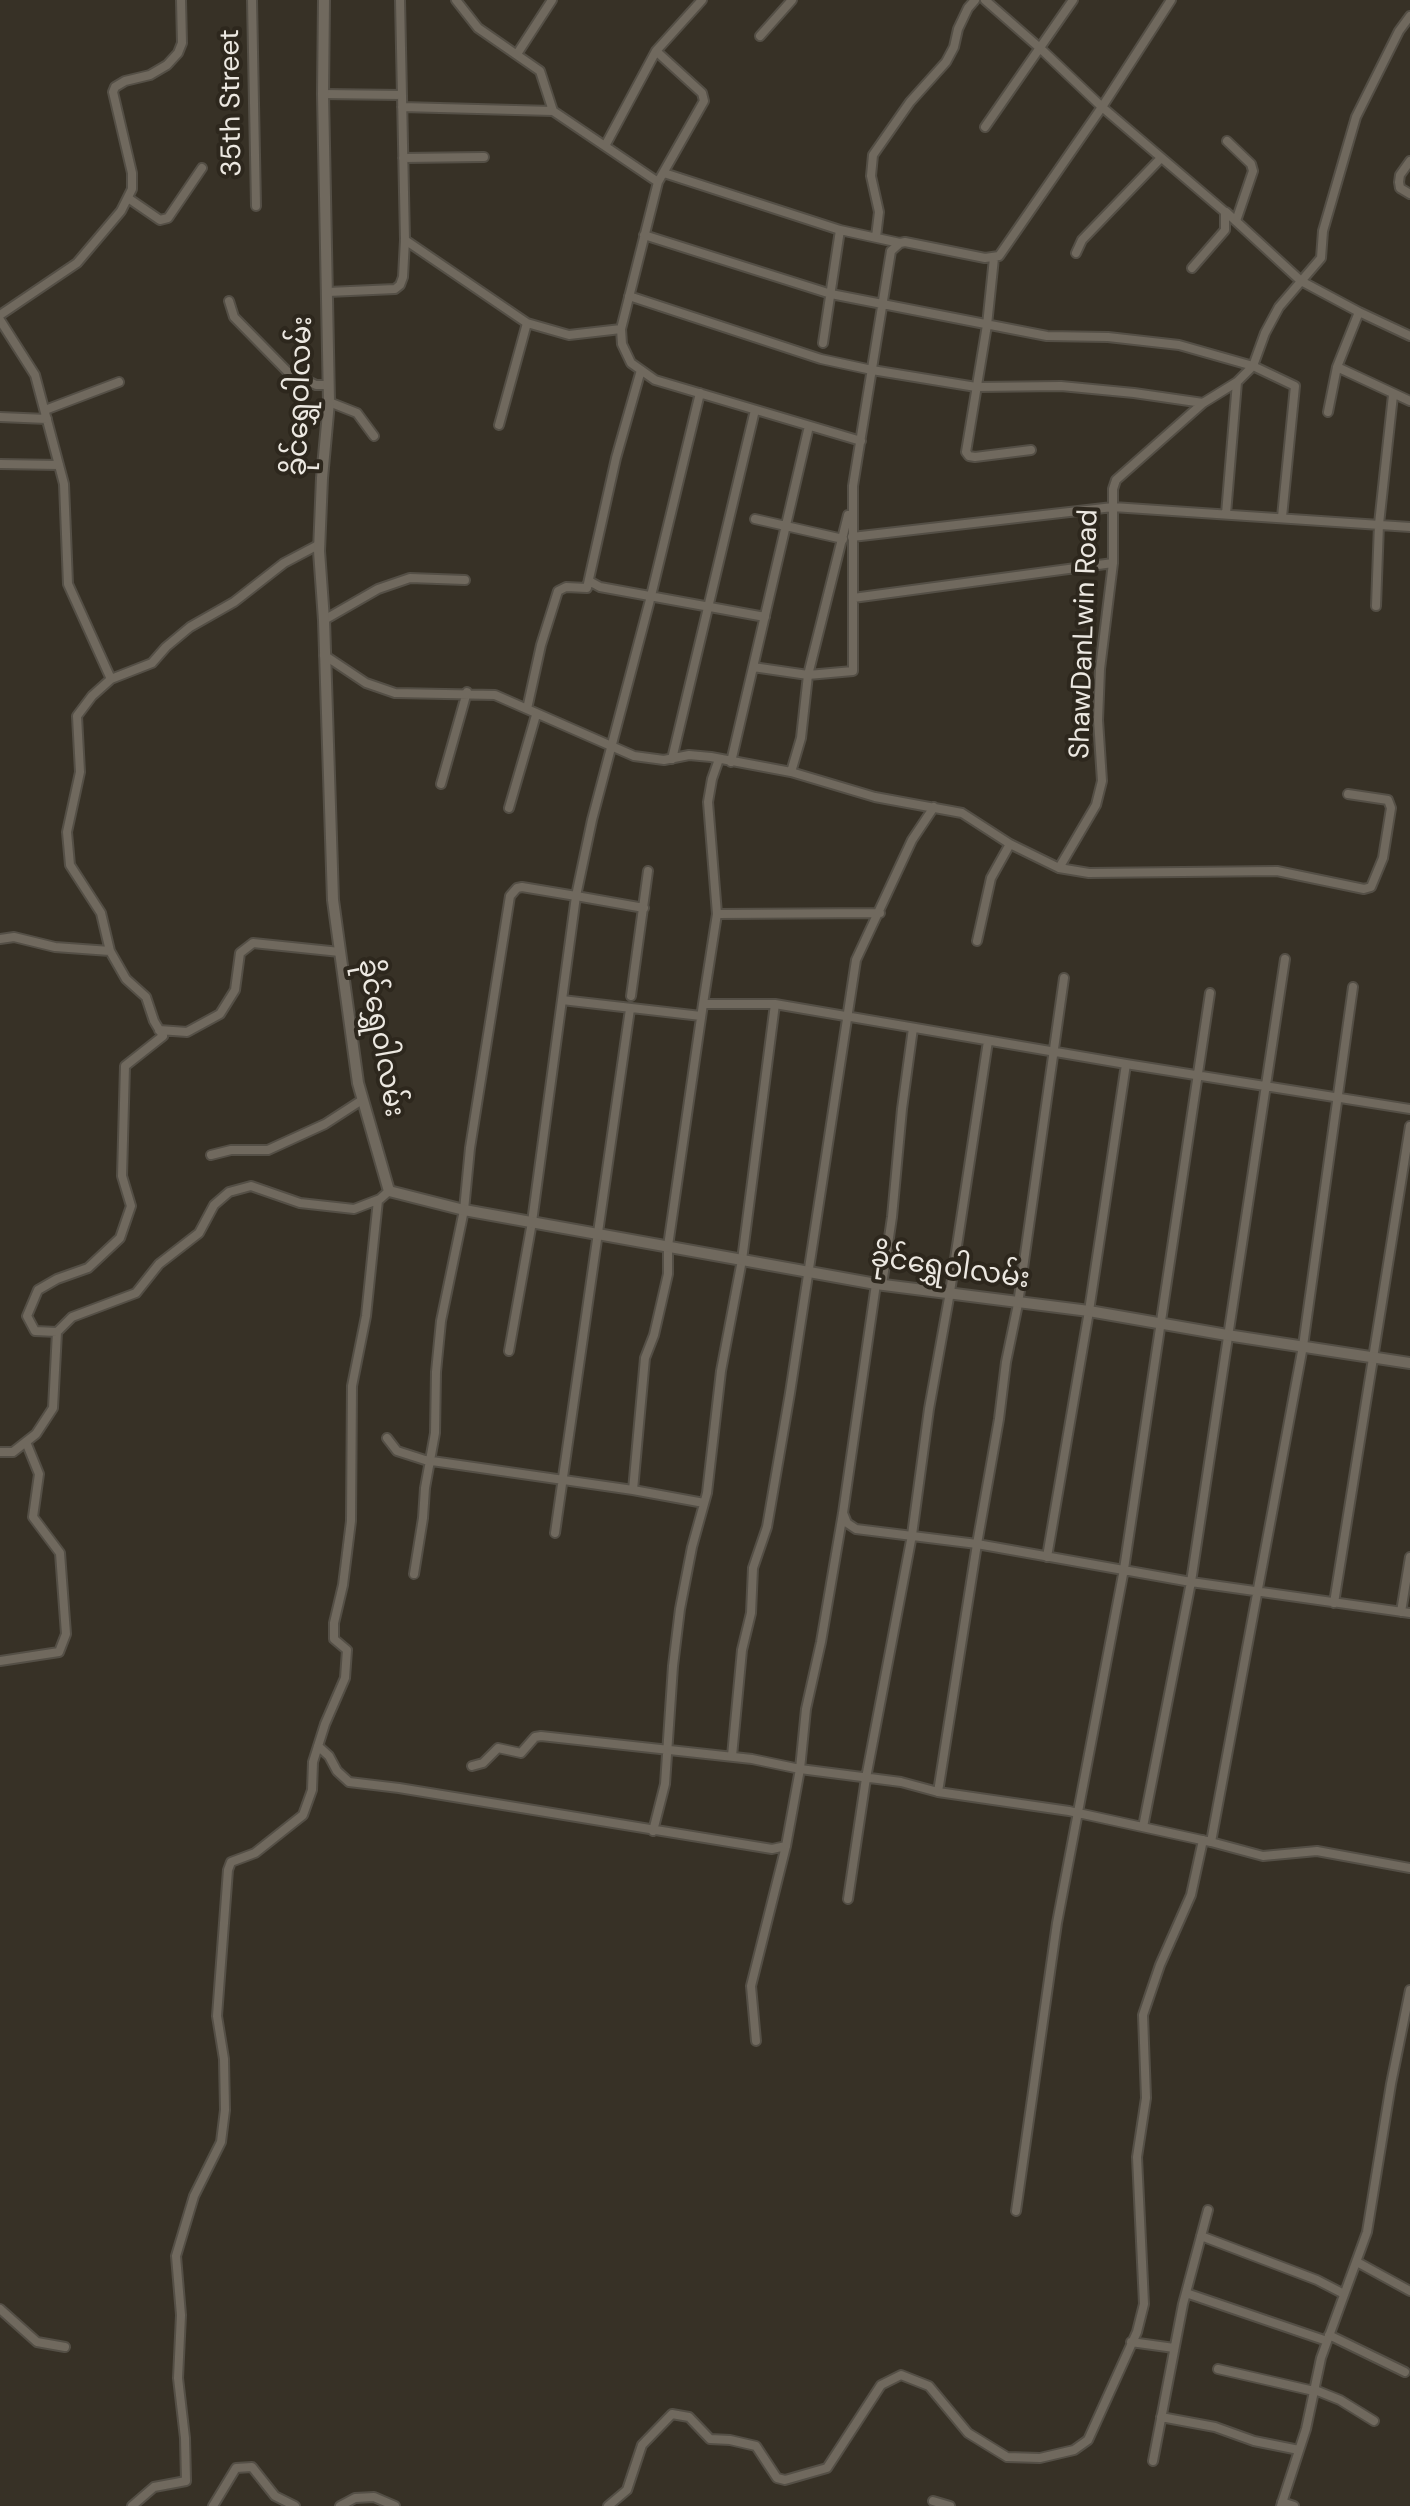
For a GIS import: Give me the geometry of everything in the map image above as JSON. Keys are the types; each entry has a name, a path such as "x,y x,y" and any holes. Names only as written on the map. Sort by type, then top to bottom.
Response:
{"street":[{"path":"111,679 68,584 64,484 35,375 0,318 77,263 121,211 132,189 132,173 113,92 125,81 150,75 167,65 178,53 182,43 181,0"},
{"name":"35th Street","path":"252,0 256,206"},
{"name":"ခိုင်ရွှေဝါလမ်း","path":"324,0 329,402 320,544 333,900 358,1083 389,1191 464,1210 879,1284 1089,1311 1410,1363"},
{"path":"328,292 397,287 403,277 405,240 400,0"},
{"path":"456,0 478,28 540,71 553,111"},
{"path":"517,54 552,0"},
{"path":"605,146 656,51 702,0"},
{"path":"760,36 792,0"},
{"path":"876,237 879,212 871,176 873,155 910,102 946,62 958,29 975,0"},
{"path":"985,0 1301,281 1410,336"},
{"path":"985,127 1073,0"},
{"path":"664,173 840,230 994,258 999,256 1015,234 1171,0"},
{"name":"ShawDanLwin Road","path":"1059,868 1096,805 1102,781 1098,720 1100,669 1113,563 1113,489 1116,480 1203,403 1237,382 1253,366 1279,307 1321,258 1323,231 1356,117 1399,31 1410,16"},
{"path":"656,51 702,93 704,101 658,182 621,329 622,344 631,363 655,380 861,441"},
{"path":"323,94 402,95"},
{"path":"402,107 553,111 658,182"},
{"path":"1227,141 1251,164 1253,171 1236,221"},
{"path":"403,158 484,157"},
{"path":"1076,253 1082,240 1161,158"},
{"path":"1410,161 1399,182 1400,188 1410,194"},
{"path":"128,198 160,220 168,218 202,168"},
{"path":"1192,268 1225,230 1225,212"},
{"path":"823,343 840,230"},
{"path":"644,235 831,294 1047,336 1108,337 1179,345 1253,366 1295,386 1282,517"},
{"path":"405,240 527,323 569,335 621,329"},
{"path":"791,772 801,738 808,675 848,538 891,251 900,243"},
{"path":"994,258 987,325 966,452 969,456 1031,450"},
{"path":"629,296 821,359 872,370 976,387 1061,386 1203,403"},
{"path":"229,301 234,317 287,371 316,385 329,385"},
{"path":"1328,412 1337,367 1359,312"},
{"path":"499,425 527,323"},
{"path":"1337,367 1410,401"},
{"path":"527,709 541,645 558,591 566,587 587,588 616,458 641,370"},
{"path":"0,417 46,415 119,382"},
{"path":"1226,514 1237,382"},
{"path":"509,1351 532,1222 576,896 592,820 700,393"},
{"path":"1376,606 1379,524 1393,395"},
{"path":"329,402 357,413 374,436"},
{"path":"672,759 755,410"},
{"path":"731,762 809,426"},
{"path":"0,464 59,465"},
{"path":"755,519 848,538 1113,507 1410,527"},
{"path":"753,667 808,675 853,671 853,598 848,538"},
{"path":"320,544 284,563 234,602 190,627 152,663 111,679 92,696 77,716 80,772 67,832 70,865 101,913 110,951 126,979 146,997 163,1036 125,1066 122,1176 131,1206 120,1238 88,1268 57,1279 38,1290 27,1316 35,1331 54,1332 72,1317 136,1293 159,1264 199,1233 214,1205 229,1192 251,1186 300,1203 354,1209 378,1200 389,1191"},
{"path":"853,598 1113,563"},
{"path":"324,620 378,589 410,578 465,580"},
{"path":"589,581 600,587 765,617"},
{"path":"324,655 366,683 395,693 467,692 495,695 634,756 664,760 689,755 719,759 791,772 875,797 962,813 1010,844 1059,868 1089,873 1277,871 1364,889 1371,887 1377,875 1391,808 1388,800 1348,794"},
{"path":"441,784 467,692"},
{"path":"509,808 536,715"},
{"path":"633,1490 645,1358 654,1335 668,1274 668,1246 717,914 708,802 719,759"},
{"path":"732,1756 742,1650 751,1613 753,1568 767,1527 856,960 912,840 934,807"},
{"path":"977,941 991,878 1010,844"},
{"path":"631,996 648,871"},
{"path":"414,1574 435,1433 441,1321 464,1210 470,1148 510,896 522,887 644,908"},
{"path":"717,914 880,913"},
{"path":"0,939 14,937 55,947 110,951"},
{"path":"159,1030 187,1032 220,1014 235,990 240,953 253,943 340,952"},
{"path":"1143,1827 1191,1582 1285,959"},
{"path":"938,1792 1006,1362 1018,1304 1064,978"},
{"path":"608,2506 627,2490 642,2445 672,2414 689,2417 710,2439 756,2446 777,2478 785,2480 827,2468 881,2385 901,2375 929,2386 968,2433 1007,2457 1040,2458 1074,2450 1088,2440 1131,2342 1144,2304 1137,2157 1146,2098 1143,2015 1160,1965 1191,1895 1207,1841 1259,1592 1303,1346 1353,987"},
{"path":"1016,2211 1057,1923 1124,1569 1210,993"},
{"path":"562,1000 701,1016"},
{"path":"703,1004 775,1004 1410,1109"},
{"path":"653,1831 665,1784 680,1609 704,1503 721,1371 742,1260 775,1004"},
{"path":"555,1533 630,1009"},
{"path":"756,2041 751,1986 786,1846 800,1769 806,1709 821,1642 879,1284 913,1028"},
{"path":"848,1899 866,1778 912,1535 988,1041"},
{"path":"1047,1557 1089,1311 1126,1064"},
{"path":"211,1155 231,1150 268,1150 325,1124 362,1100"},
{"path":"1334,1603 1410,1126"},
{"path":"132,2506 154,2487 186,2481 178,2378 181,2315 176,2256 194,2196 221,2142 225,2110 224,2059 217,2016 228,1870 231,1862 255,1853 303,1815 312,1790 313,1762 345,1678 347,1650 334,1639 334,1623 343,1585 351,1521 352,1386 366,1316 378,1200"},
{"path":"0,1452 13,1452 36,1434 53,1408 54,1332"},
{"path":"387,1438 397,1451 430,1461 704,1503"},
{"path":"0,1661 59,1652 66,1634 60,1553 33,1517 39,1474 26,1442"},
{"path":"843,1513 847,1523 856,1529 977,1544 1191,1582 1406,1613 1410,1557"},
{"path":"472,1766 483,1763 498,1748 521,1753 535,1737 541,1736 668,1749 901,1782 938,1792 1078,1813 1263,1856 1317,1851 1410,1868"},
{"path":"318,1746 349,1782 772,1849 786,1846"},
{"path":"1294,2506 1282,2504 1328,2338 1367,2232 1410,1990"},
{"path":"1153,2461 1186,2293 1208,2210"},
{"path":"1201,2236 1317,2280 1344,2294"},
{"path":"1357,2262 1410,2291"},
{"path":"1186,2293 1328,2338 1405,2372"},
{"path":"0,2309 37,2342 65,2347"},
{"path":"1131,2342 1174,2348"},
{"path":"1218,2369 1314,2390 1340,2400 1374,2421"},
{"path":"1161,2417 1215,2427 1254,2441 1299,2450"},
{"path":"213,2506 236,2468 252,2467 275,2496 295,2506"},
{"path":"340,2506 355,2498 374,2497 395,2506"},
{"path":"933,2501 950,2506"}]}
